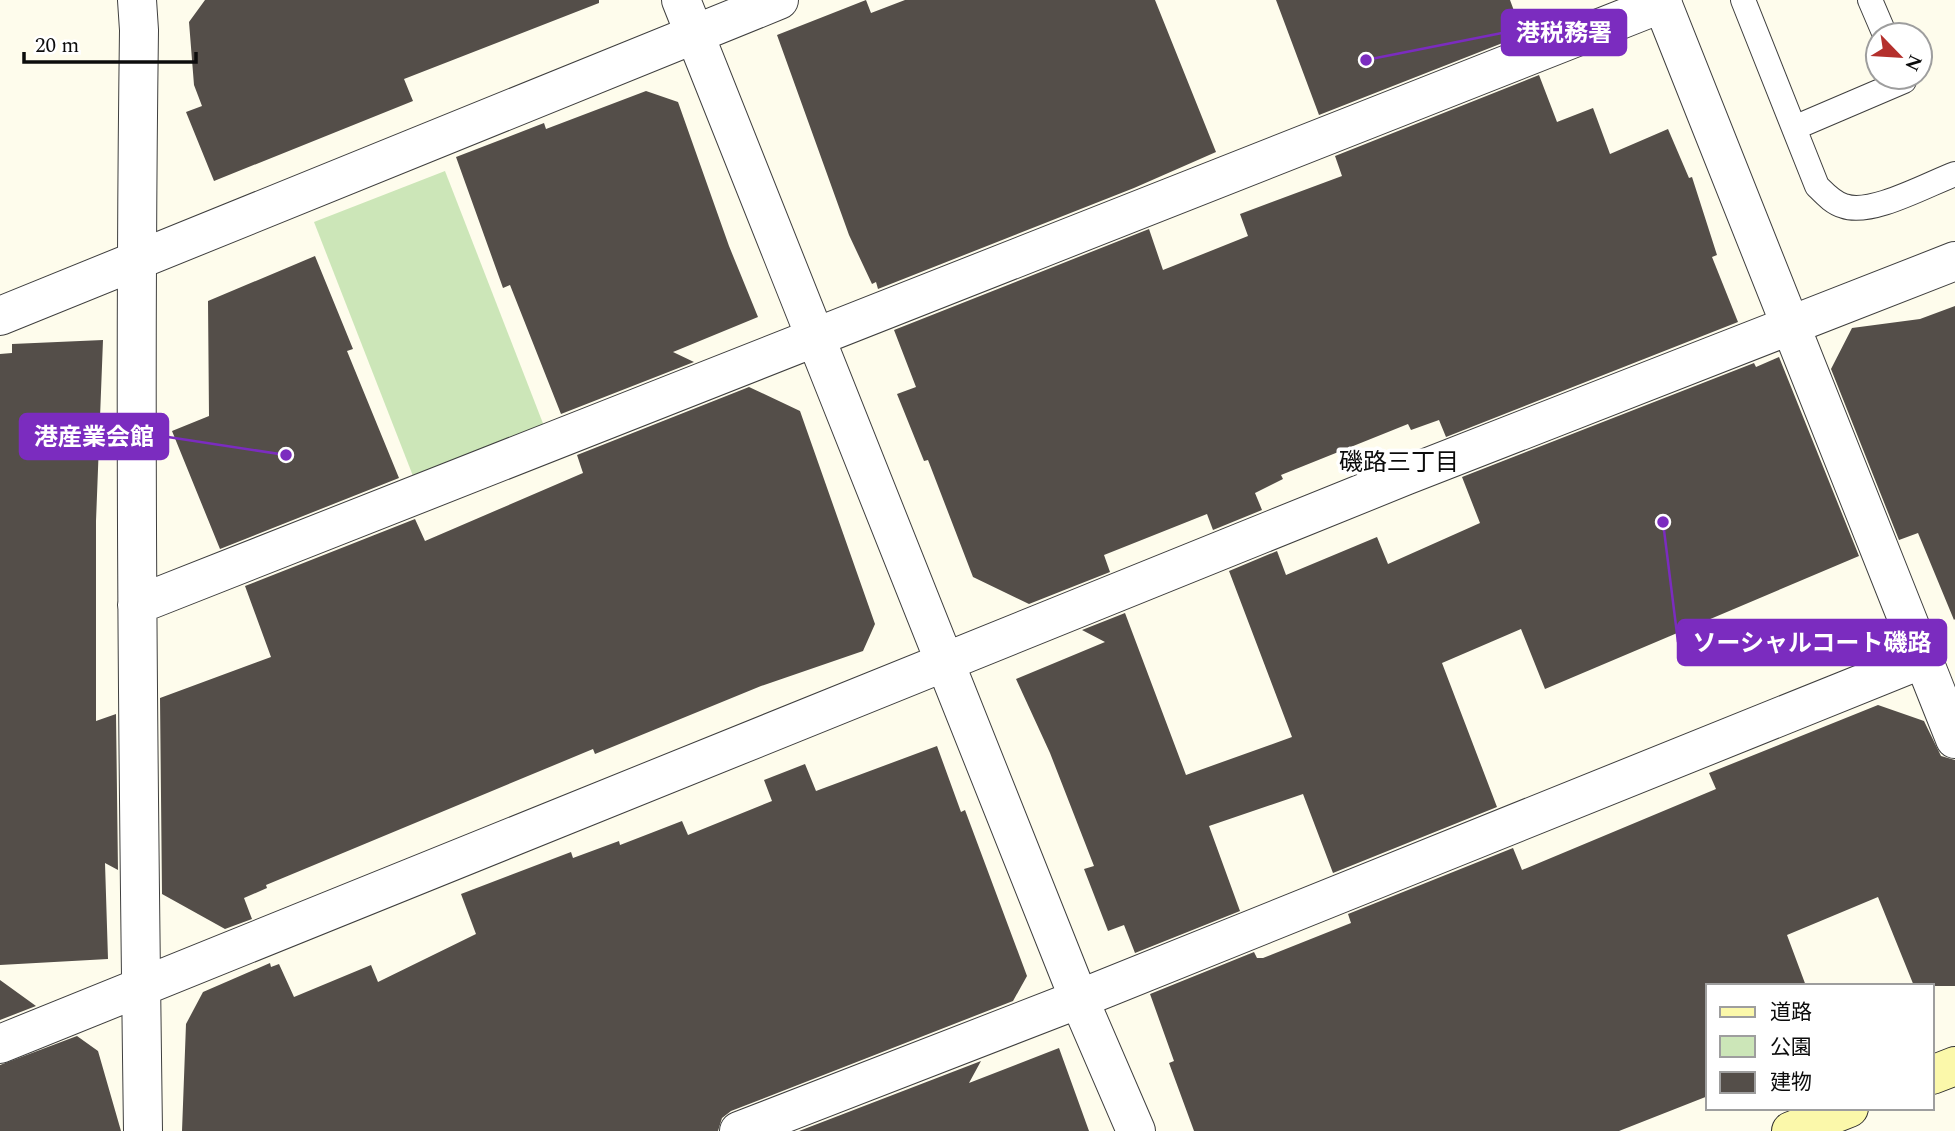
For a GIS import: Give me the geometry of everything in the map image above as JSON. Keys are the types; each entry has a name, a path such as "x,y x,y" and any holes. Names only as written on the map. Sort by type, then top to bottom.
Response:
{"street":[{"path":"137,0 137,605 143,1131"},
{"path":"0,316 687,17 779,0"},
{"path":"137,605 1662,2 1955,739"},
{"path":"687,17 1079,999 1136,1131"},
{"path":"0,1044 1418,471 1955,261"},
{"path":"739,1131 1079,999 1923,659"},
{"path":"1934,1074 1955,1066"},
{"path":"1791,1131 1844,1110"}],"lane":[{"path":"1743,0 1817,186 1845,207 1876,205 1955,174"},
{"path":"1870,0 1879,21"},
{"path":"1794,128 1881,91"}],"green space":[{"path":"445,171 544,426 413,476 314,222"}],"building":[{"path":"205,0 599,0 599,3 404,79 413,101 214,181 186,112 202,106 194,85 189,22"},
{"path":"866,0 871,13 905,0 1155,0 1216,152 1134,188 878,289 876,282 872,284 849,235 777,35"},
{"path":"1276,0 1510,0 1523,35 1319,115"},
{"path":"1539,75 1557,122 1593,108 1610,154 1668,129 1689,178 1692,177 1717,255 1712,257 1738,322 1446,437 1439,420 1411,430 1408,424 1281,475 1283,479 1255,493 1262,510 1213,530 1207,514 1104,555 1110,572 1029,604 973,577 928,460 924,461 897,394 916,387 894,330 1149,229 1163,270 1248,236 1240,214 1342,176 1335,156"},
{"path":"646,91 678,102 729,246 758,317 673,352 694,362 561,414 510,285 503,288 456,157 544,123 546,129"},
{"path":"315,256 353,349 347,351 399,478 220,549 172,431 209,416 208,301"},
{"path":"1955,306 1954,620 1918,533 1899,540 1831,369 1852,328 1920,319"},
{"path":"103,340 96,521 96,721 116,714 118,870 105,863 108,959 0,965 0,354 12,353 12,344"},
{"path":"1779,357 1859,556 1545,689 1521,629 1442,663 1497,807 1333,873 1303,794 1209,826 1240,911 1135,953 1124,925 1108,931 1084,869 1094,866 1050,753 1016,679 1105,642 1082,630 1125,613 1186,775 1292,737 1229,571 1277,551 1286,575 1377,537 1388,564 1480,523 1462,477 1754,363 1756,367"},
{"path":"749,387 800,411 875,624 863,651 761,686 595,754 593,749 266,885 267,888 244,898 252,919 225,929 162,894 160,698 271,657 245,586 415,519 425,541 583,473 577,455"},
{"path":"1878,705 1924,721 1941,756 1955,760 1955,986 1913,984 1878,897 1787,935 1805,984 1706,984 1706,1097 1619,1131 1194,1131 1169,1063 1174,1061 1150,994 1254,952 1257,958 1263,958 1351,923 1348,914 1513,848 1522,870 1716,789 1709,773"},
{"path":"937,746 961,812 965,810 1027,976 1013,1001 731,1111 722,1118 718,1131 182,1131 186,1024 203,992 270,963 271,967 279,964 294,997 371,965 378,982 476,934 461,894 571,852 573,858 619,841 620,845 682,821 688,835 772,801 764,780 805,764 816,791"},
{"path":"0,980 36,1006 0,1020"},
{"path":"77,1036 98,1051 121,1131 0,1131 0,1065"},
{"path":"1059,1048 1089,1131 799,1131 981,1061 969,1083"}],"place":[{"name":"港税務署","path":"1366,60"},
{"name":"港産業会館","path":"286,455"},
{"name":"ソーシャルコート磯路","path":"1663,522"}],"district":[{"name":"磯路三丁目","path":"1399,463"}]}
